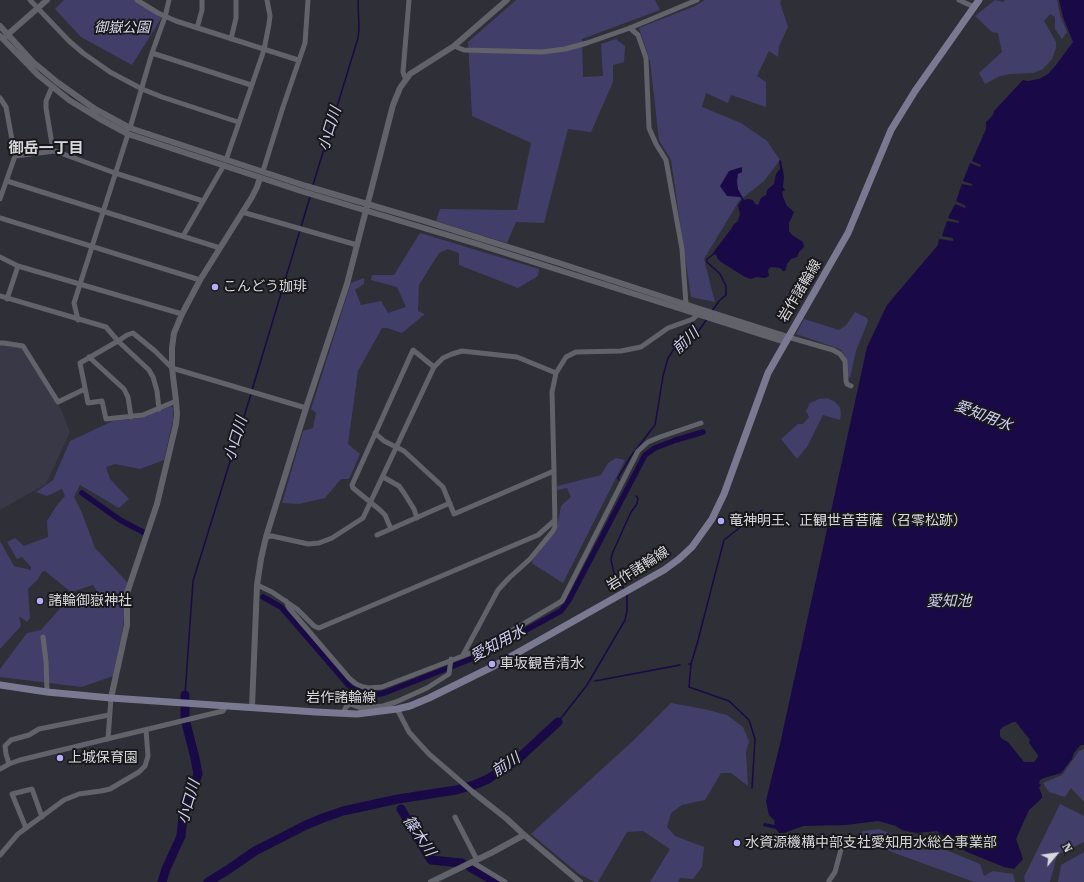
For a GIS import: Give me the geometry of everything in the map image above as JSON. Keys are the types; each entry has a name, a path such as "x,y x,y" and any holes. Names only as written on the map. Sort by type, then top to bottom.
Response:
{"main road":[{"name":"岩作諸輪線","path":"0,684 47,692 252,708 357,714 397,709 410,706 429,698 494,666 664,570 679,559 699,539 712,519 724,494 768,373 848,233 897,118 979,0"}],"street":[{"path":"30,0 60,32 83,53 110,72 142,89 238,122"},
{"path":"3,38 47,0"},
{"path":"136,0 165,17 298,60"},
{"path":"78,320 74,303 93,247 169,0"},
{"path":"198,28 202,10 202,0"},
{"path":"231,39 236,18 236,0"},
{"path":"183,236 225,162 264,50 270,16 267,0"},
{"path":"263,171 298,60 305,43 309,0"},
{"path":"406,80 403,72 409,0"},
{"path":"252,708 257,585 260,559 306,408 347,284 393,105 400,88 415,70 454,46 507,0"},
{"path":"454,46 464,50 542,52 572,47 630,28 686,2 697,0"},
{"path":"959,0 974,7"},
{"path":"0,26 3,38 26,63 52,87 88,112 129,131 225,162 263,171 305,189"},
{"path":"630,28 638,35 646,58 649,128 656,144 666,160 682,249 686,304"},
{"path":"3,38 56,82 129,131"},
{"path":"152,53 251,85"},
{"path":"52,87 46,101 46,108 53,150"},
{"path":"0,98 6,107 15,156 0,199"},
{"path":"15,156 53,150 115,173 203,201"},
{"path":"225,162 260,178 334,198 698,314 787,339 833,350 840,354 845,361 846,382 851,386"},
{"path":"108,739 111,698 127,625 127,593 157,504 176,424 177,414 172,368 174,333 200,280 257,187 260,178"},
{"path":"7,181 220,248"},
{"path":"366,208 425,221 542,257 787,339"},
{"path":"242,212 357,245"},
{"path":"0,218 200,280"},
{"path":"0,257 18,266 182,314"},
{"path":"7,299 18,266"},
{"path":"0,296 106,327 118,341 149,370 153,377 157,391 160,409"},
{"path":"463,655 498,590 530,559 553,531 554,471 552,392 556,373 566,357 576,352 633,349 647,343 668,328 693,319 698,314"},
{"path":"176,401 143,415 106,419 102,401 88,403 80,363 126,335 133,333 155,351 172,368 306,408"},
{"path":"0,344 4,343 23,346 58,402 85,389"},
{"path":"391,529 384,515 353,488 352,484 413,350 434,366"},
{"path":"266,537 272,536 308,544 326,541 363,518 434,366 443,358 462,351 517,357 556,373"},
{"path":"89,357 124,389 128,397 130,417"},
{"path":"286,601 289,608 349,678 356,684 363,687 382,687 451,659 481,649 562,601 638,451 648,442 701,423"},
{"path":"375,433 384,440 404,451 443,487 454,514 554,471"},
{"path":"383,478 399,486 414,509 417,518"},
{"path":"378,535 450,503"},
{"path":"257,585 286,601 297,609 314,626 320,628 538,535 554,521"},
{"path":"43,637 46,661 47,692"},
{"path":"343,713 346,707 350,704 360,708 382,706 396,702 428,688 449,674 451,659"},
{"path":"0,769 9,764 223,711 226,706"},
{"path":"397,709 409,732 417,741 467,787 507,819 580,882"},
{"path":"9,764 6,754 6,746 11,740 29,735 39,729 109,715"},
{"path":"0,854 26,828 70,797 110,789 139,772 145,766 148,756 146,730"},
{"path":"26,828 12,794 32,789 42,817"},
{"path":"455,817 474,861 505,882"},
{"path":"431,882 524,835"},
{"path":"829,881 835,872 843,842"}],"shaded area":[{"path":"0,345 22,348 59,404 70,432 46,484 0,510"}],"green space":[{"name":"御嶽公園","path":"64,0 134,0 162,17 132,65 81,37 55,9"},
{"path":"516,0 655,0 660,10 582,39 583,77 603,76 601,44 616,39 625,46 624,62 613,65 613,82 591,132 568,129 544,223 516,222 507,243 436,221 440,209 517,210 531,143 472,116 468,42"},
{"path":"705,0 781,0 780,3 788,27 779,46 778,57 769,51 757,76 766,82 766,107 731,95 728,103 706,93 702,107 741,123 767,141 780,160 764,181 739,201 704,259 715,302 691,297 671,160 659,140 650,61 639,28 695,6"},
{"path":"995,0 1003,2 1005,0 1057,0 1060,15 1067,32 1062,39 1055,29 1055,17 1050,14 1044,21 1056,42 1056,48 1052,59 1043,69 1034,73 1000,76 985,84 979,73 1002,52 998,33 992,32 975,16"},
{"path":"420,233 539,269 538,276 518,288 459,265 459,253 448,249 439,253 419,285 418,311 425,314 402,333 387,328 382,328 358,371 348,444 360,454 349,479 341,479 325,498 299,504 282,503 303,431 313,428 316,413 311,409 351,283 364,278 364,284 355,290 361,305 381,301 388,313 406,307 397,287 371,280 372,275 394,275"},
{"path":"855,312 867,318 868,321 856,351 850,378 847,375 845,356 841,350 796,334 804,319 839,330 846,325"},
{"path":"827,398 834,401 840,407 840,420 823,415 807,447 797,459 781,439 798,424 803,424 809,417 806,411 810,403 819,399"},
{"path":"171,406 173,408 173,420 164,460 140,469 115,464 106,467 110,479 129,499 119,508 80,485 74,497 82,513 95,548 127,582 123,627 113,676 82,687 0,677 0,669 27,633 41,630 65,603 98,593 93,585 71,592 45,571 42,572 38,579 28,589 30,618 27,622 19,617 21,626 0,649 0,541 14,566 31,570 31,567 22,557 17,559 7,542 15,538 24,546 48,537 47,521 57,505 65,496 62,489 47,496 36,492 53,480 70,441 113,421 141,418"},
{"path":"616,458 625,460 563,583 533,564 532,561 557,528 561,506 571,497 567,488 557,490 557,486 601,475 608,463"},
{"path":"671,703 727,715 743,727 749,741 746,752 748,786 731,773 721,773 705,800 682,805 671,813 667,827 675,836 704,847 702,867 693,879 680,878 678,882 650,882 670,849 643,831 627,832 598,882 595,882 579,874 531,834 636,738"},
{"path":"1084,749 1084,802 1071,788 1065,797 1049,792 1043,783 1062,775 1079,751"},
{"path":"1060,804 1084,816 1084,842 1057,855 1050,882 1025,882 1024,877"},
{"path":"879,829 896,836 899,843 910,849 929,850 928,841 937,840 946,850 980,864 984,876 993,871 1013,874 1015,882 974,882 859,840 863,831"},
{"path":"1084,852 1084,882 1058,882 1061,865"}],"water":[{"name":"愛知池","path":"1059,0 1084,0 1084,745 1081,745 1077,749 1072,759 1061,773 1040,780 1039,783 1041,785 1039,788 1042,798 1029,810 1016,839 1023,859 1014,869 1004,867 967,852 952,843 937,831 916,833 902,830 896,826 878,821 846,825 804,826 784,833 779,833 776,829 763,826 764,823 775,825 774,820 769,815 766,801 780,744 867,347 887,305 938,245 939,239 953,241 953,238 942,236 947,221 959,223 959,221 948,218 955,204 965,208 966,206 956,201 962,184 972,186 972,184 963,181 970,163 980,167 981,165 972,161 986,129 986,122 993,115 994,111 1023,80 1028,81 1039,79 1048,74 1073,42 1063,17","holes":["1016,722 1030,740 1029,743 1038,755 1034,762 1024,762 1008,742 1000,736 1000,730 1003,727"]},
{"path":"779,160 781,161 784,176 783,187 785,190 782,192 783,197 787,206 794,212 789,223 789,231 792,235 803,242 804,247 799,252 797,257 791,259 787,264 785,271 780,268 771,267 768,270 769,276 765,278 756,277 751,279 745,277 721,262 713,253 734,224 738,221 740,214 738,205 742,200 740,197 727,196 720,186 729,171 742,167 742,172 738,174 738,189 744,200 753,200 755,204 758,205 761,198 766,195 767,190 774,184 776,174 780,169"}],"waterway":[{"name":"小口川","path":"313,185 358,38 358,0"},
{"name":"小口川","path":"252,390 310,197"},
{"name":"前川","path":"712,311 719,301 726,295 726,286 720,274 707,262 707,259 715,253"},
{"name":"前川","path":"619,480 618,478 631,456 655,425 663,376 668,358 674,349 697,333 707,319"},
{"name":"小口川","path":"185,695 193,581 251,394"},
{"name":"愛知用水","path":"263,597 281,607 350,687 367,694 380,694 387,692 476,657 561,611 569,600 645,455 655,448 703,432"},
{"name":"愛知用水","path":"82,493 120,520 145,533"},
{"name":"前川","path":"624,589 614,573 611,560 612,554 631,512 637,504 638,498 636,496"},
{"path":"689,664 691,664 697,644 724,540 762,510"},
{"name":"前川","path":"558,722 587,685 625,620 627,611 627,594"},
{"path":"691,664 689,687 729,701 749,720 755,739 752,788"},
{"path":"595,681 680,665"},
{"name":"小口川","path":"162,882 166,869 181,836 183,816 198,774 185,719 185,695"},
{"name":"前川","path":"208,882 255,851 323,818 343,811 398,799 456,790 488,779 518,759 558,722"},
{"name":"篠木川","path":"401,809 431,860 462,863"},
{"name":"篠木川","path":"470,867 496,882"}],"place":[{"name":"こんどう珈琲","path":"215,287"},
{"name":"竜神明王、正観世音菩薩（召零松跡）","path":"721,521"},
{"name":"諸輪御嶽神社","path":"40,601"},
{"name":"車坂観音清水","path":"492,664"},
{"name":"上城保育園","path":"60,758"},
{"name":"水資源機構中部支社愛知用水総合事業部","path":"737,843"}],"district":[{"name":"御岳一丁目","path":"46,149"}]}
